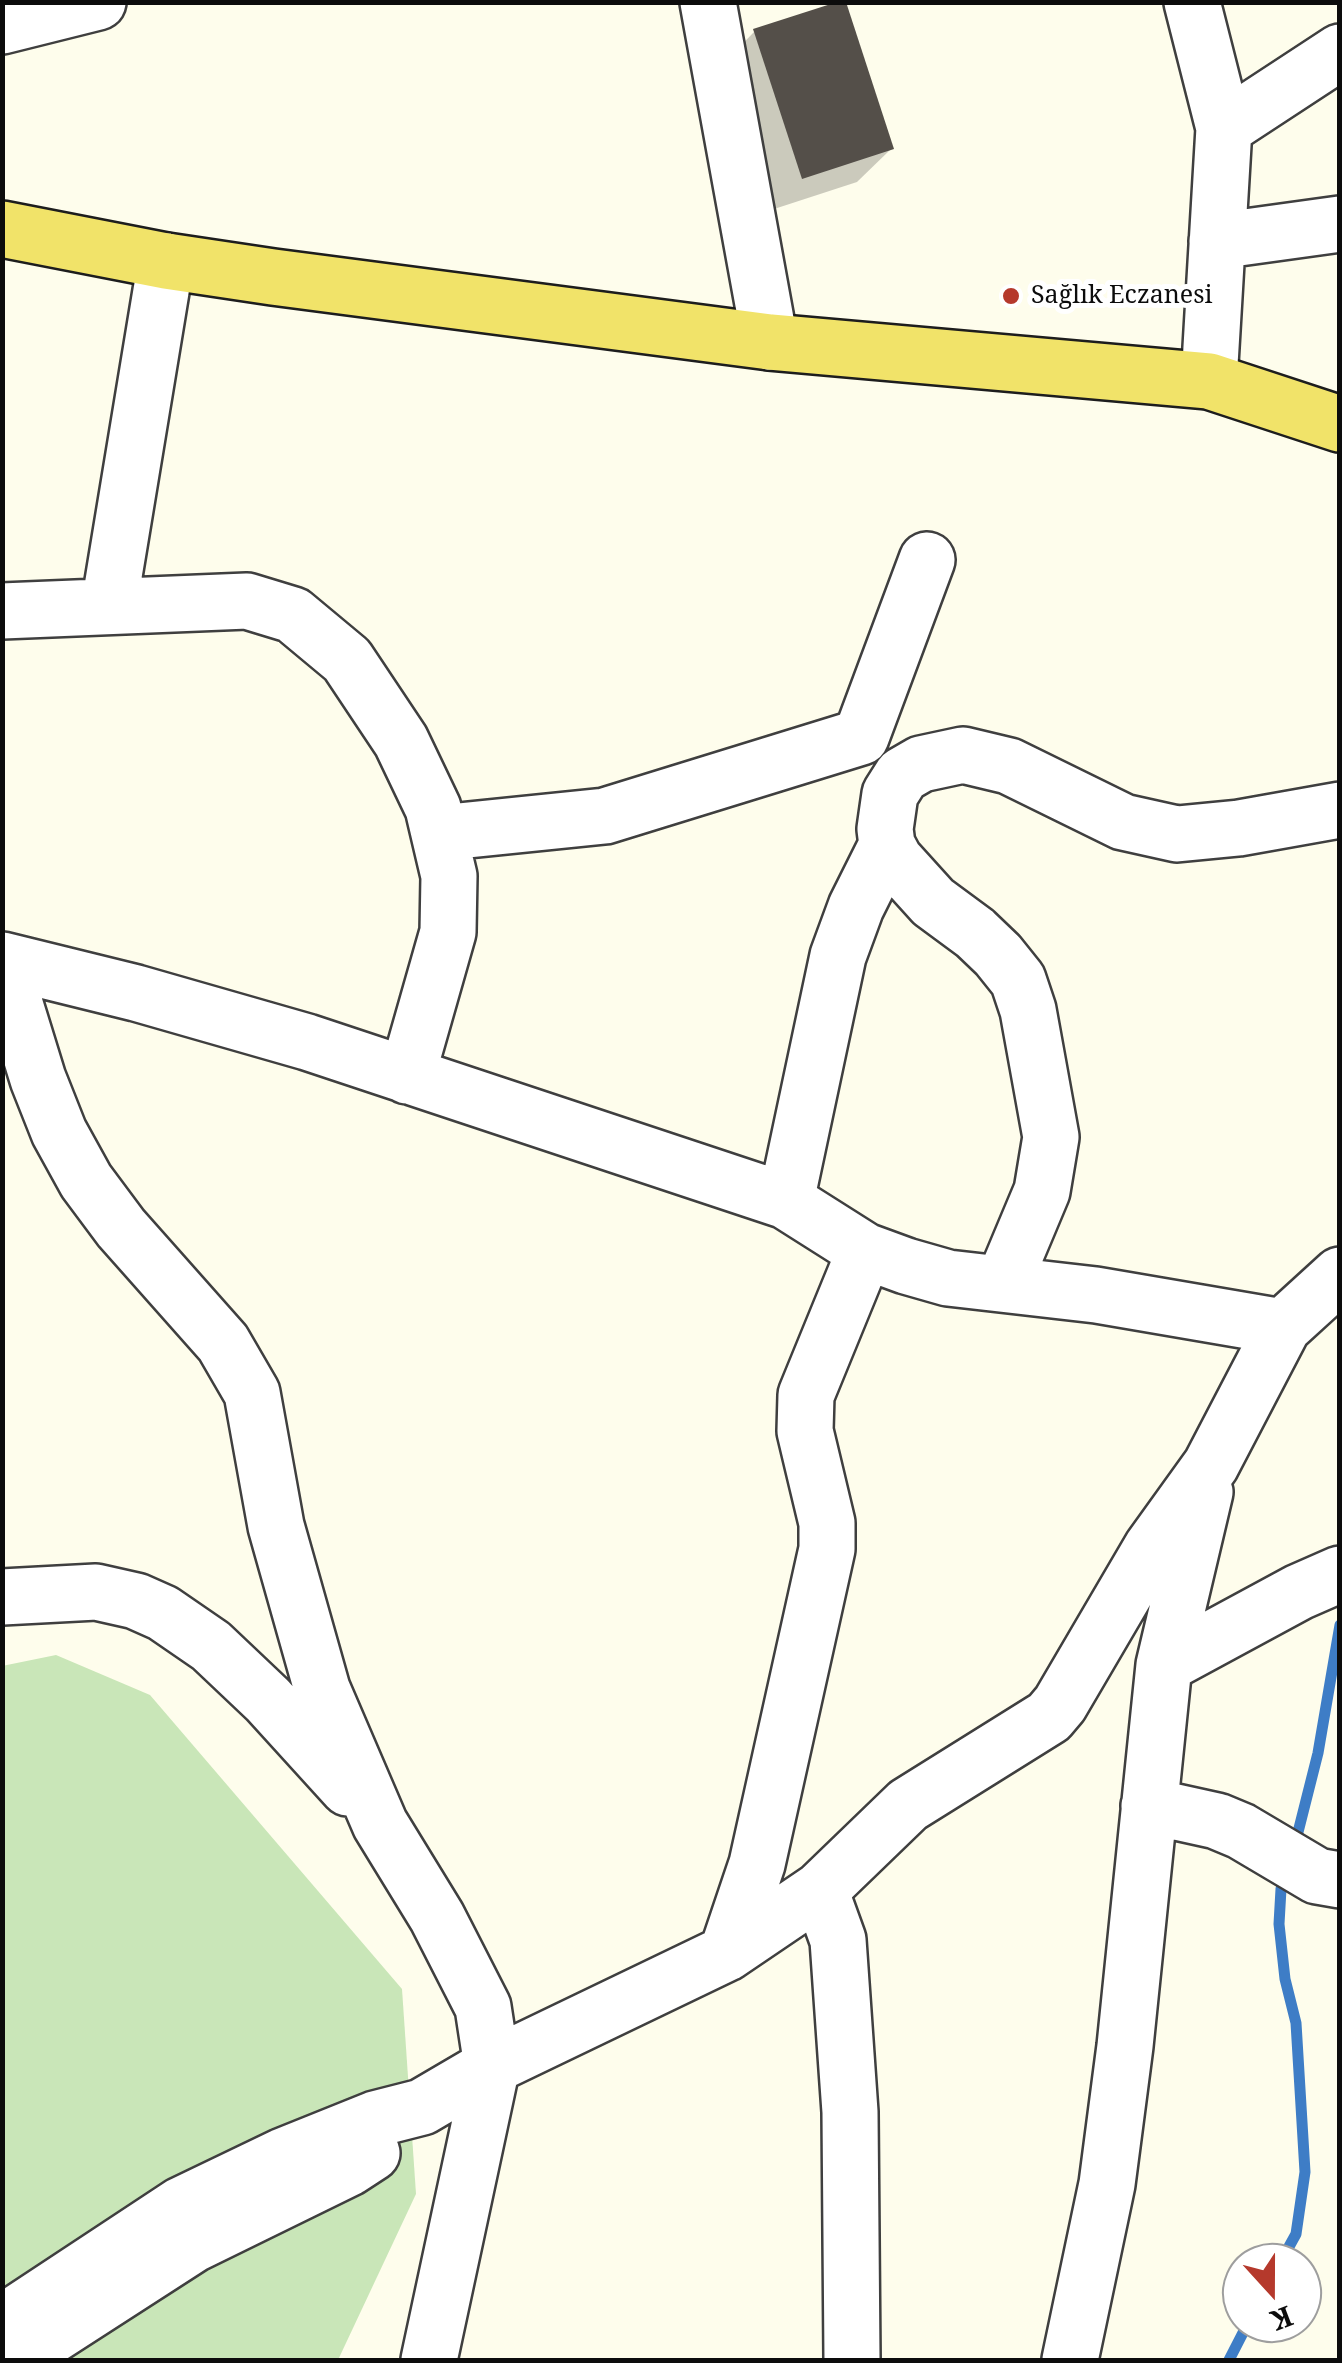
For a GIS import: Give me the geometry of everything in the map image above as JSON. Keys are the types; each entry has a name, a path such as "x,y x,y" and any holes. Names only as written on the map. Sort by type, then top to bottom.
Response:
{"main road":[{"path":"2,229 166,261 770,342 1209,381 1340,424"}],"street":[{"path":"2,26 98,2"},
{"path":"708,2 770,342"},
{"path":"1192,2 1224,128 1209,381"},
{"path":"1224,128 1340,52"},
{"path":"1217,242 1340,224"},
{"path":"109,606 166,261"},
{"path":"860,737 927,560"},
{"path":"2,611 247,601 293,614 347,660 401,740 433,808 449,876 448,932 408,1076"},
{"path":"440,833 606,816 860,737"},
{"path":"860,737 902,775"},
{"path":"1002,1284 1042,1191 1051,1138 1028,1010 1018,980 998,955 933,902 894,860 885,829 890,794 902,775 921,764 962,755 1009,766 1123,822 1177,834 1239,828 1340,810"},
{"path":"786,1201 838,956 856,906 887,845"},
{"path":"2,961 288,1037 786,1201 864,1252 948,1278 1096,1295 1284,1327"},
{"path":"2,961 38,1079 59,1132 86,1181 121,1228 223,1343 252,1393 276,1526 322,1688 380,1824 437,1917 483,2007 492,2066 428,2360"},
{"path":"728,1952 757,1864 827,1549 828,1523 805,1430 806,1395 864,1252"},
{"path":"2,2323 181,2205 283,2156 376,2119 422,2107 492,2066 728,1952 820,1890 908,1805 1049,1717 1152,1546 1211,1465 1284,1327 1340,1275"},
{"path":"1070,2360 1109,2167 1164,1665 1211,1465"},
{"path":"1164,1665 1319,1583"},
{"path":"2,1597 96,1592 136,1601 162,1613 211,1646 268,1700 380,1824"},
{"path":"1149,1806 1217,1821 1328,1878"},
{"path":"820,1890 838,1940 850,2112 852,2360"},
{"path":"14,2360 194,2244 349,2168 392,2140 422,2107"}],"green space":[{"path":"56,1655 150,1695 402,1989 416,2194 338,2360 3,2360 2,1666"}],"building":[{"path":"846,2 894,149 802,179 753,29"}],"waterway":[{"path":"1294,1848 1318,1753 1340,1625"},
{"path":"1285,1875 1279,1924 1285,1979 1296,2023 1305,2172 1296,2234 1291,2243"},
{"path":"1229,2360 1238,2343"}],"place":[{"name":"Sağlık Eczanesi","path":"1011,296"}]}
